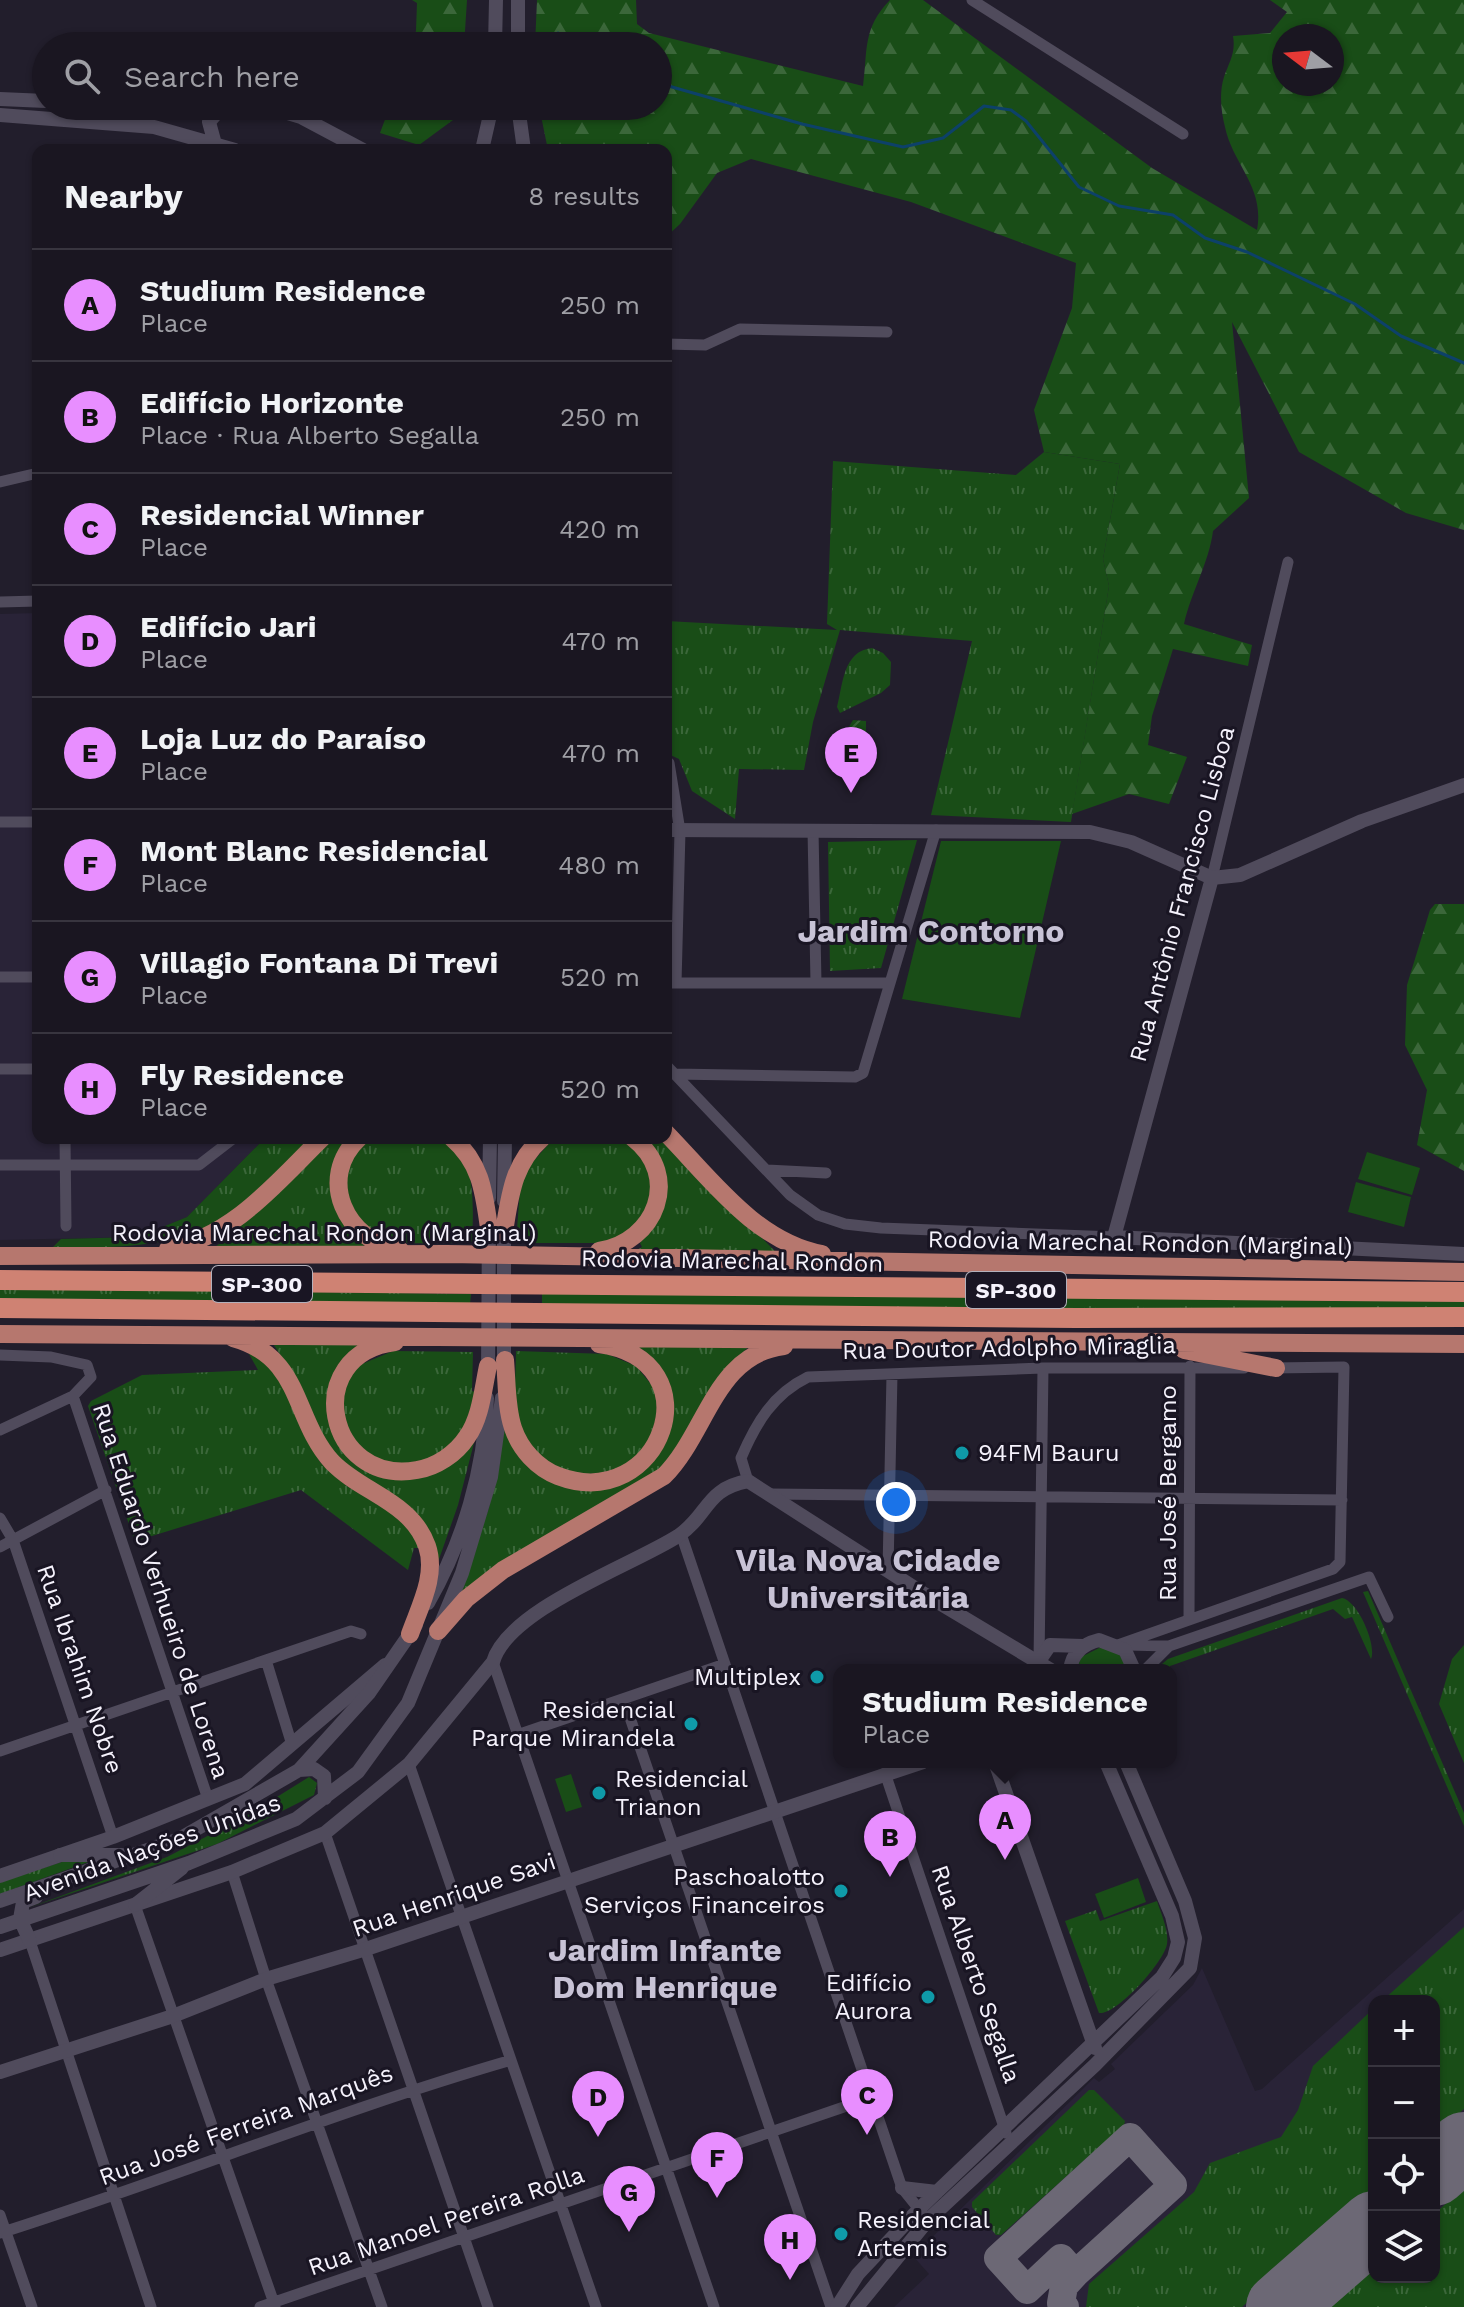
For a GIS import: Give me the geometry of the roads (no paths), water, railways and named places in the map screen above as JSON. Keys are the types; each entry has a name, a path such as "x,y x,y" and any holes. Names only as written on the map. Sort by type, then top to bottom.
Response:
{"highway":[{"path":"672,1139 744,1213 772,1234 813,1253 864,1262"},
{"path":"123,1257 188,1245 217,1231 250,1208 316,1144"},
{"path":"353,1144 347,1151 337,1187 345,1214 363,1235 376,1243 441,1255"},
{"path":"458,1144 478,1171 496,1230"},
{"path":"496,1230 516,1173 525,1155 536,1144"},
{"path":"554,1257 612,1249 633,1239 646,1226 658,1197 657,1173 649,1154 639,1144"},
{"name":"Rodovia Marechal Rondon (Marginal)","path":"0,1256 441,1255 1464,1272"},
{"name":"Rodovia Marechal Rondon","path":"0,1280 1464,1292"},
{"name":"SP-300","path":"0,1308 1464,1317"},
{"path":"0,1334 207,1332 533,1339 1464,1344"},
{"path":"207,1332 246,1342 276,1362 293,1385 316,1439 332,1462 393,1503 415,1524 427,1547 430,1572 410,1634"},
{"path":"444,1337 386,1343 368,1350 341,1376 335,1395 338,1427 349,1446 364,1460 384,1469 406,1472 426,1468 448,1457 473,1426 496,1363"},
{"path":"496,1363 514,1431 533,1460 551,1473 575,1481 596,1482 621,1475 646,1458 661,1435 666,1409 662,1386 649,1367 623,1351 557,1338"},
{"path":"438,1631 466,1599 503,1570 664,1476 683,1454 725,1380 748,1357 774,1347 841,1339"},
{"path":"1142,1342 1276,1368"}],"street":[{"path":"495,32 496,0"},
{"path":"518,0 518,32"},
{"path":"972,0 1183,134"},
{"path":"0,99 32,100"},
{"path":"0,115 32,117"},
{"path":"83,120 154,127 215,144"},
{"path":"211,120 215,144"},
{"path":"304,120 350,144"},
{"path":"483,144 489,120"},
{"path":"520,120 523,144"},
{"path":"672,344 705,345 740,329 887,332"},
{"path":"0,482 32,474"},
{"name":"Rua Antônio Francisco Lisboa","path":"1114,1237 1212,878 1288,562"},
{"path":"0,602 32,601"},
{"path":"672,906 673,830 1090,832 1131,842 1212,878 1245,880 1362,821 1464,785"},
{"path":"0,822 32,822"},
{"path":"813,830 816,983"},
{"path":"675,1074 855,1077 863,1073 936,830"},
{"path":"0,977 32,977"},
{"path":"672,983 889,983"},
{"path":"0,1069 32,1069"},
{"path":"672,1071 767,1170 818,1215 845,1224 1464,1254"},
{"path":"65,1144 66,1226"},
{"path":"0,1165 199,1165 226,1144"},
{"name":"Avenida Nações Unidas","path":"0,1927 189,1863 296,1819 358,1772 392,1730 408,1703 482,1516 498,1437 496,1230 490,1144"},
{"name":"Avenida Nações Unidas","path":"496,1230 504,1144"},
{"path":"767,1170 826,1173"},
{"path":"0,1355 51,1357 87,1365 91,1377 73,1396 0,1430"},
{"name":"Avenida Nações Unidas","path":"0,1901 179,1839 299,1770 353,1711 397,1654 455,1546 473,1490 496,1363"},
{"name":"Rua José Bergamo","path":"1189,1619 1190,1366"},
{"name":"Rua Doutor Adolpho Miraglia","path":"748,1481 741,1458 764,1414 791,1386 808,1377 1043,1368 1344,1367 1342,1500"},
{"path":"1043,1368 1041,1495 1045,1664"},
{"path":"888,1571 892,1374"},
{"name":"Rua Eduardo Verhueiro de Lorena","path":"73,1396 208,1799"},
{"path":"748,1481 1042,1664"},
{"name":"Avenida Nações Unidas","path":"0,1950 232,1872 325,1833 409,1764 493,1662 497,1650 540,1610 681,1534 717,1491 748,1481"},
{"path":"0,1547 106,1490"},
{"path":"771,1494 1191,1496 1342,1500 1340,1562 1333,1569 1118,1645"},
{"name":"Rua Ibrahim Nobre","path":"0,1518 13,1540 113,1837"},
{"path":"681,1534 777,1809 902,2188 923,2215"},
{"path":"1045,1664 1050,1645 1083,1646 1099,1640 1118,1645 1169,1646 1369,1577 1388,1617"},
{"path":"0,1751 172,1695 266,1660 356,1633"},
{"path":"1118,1645 1133,1664"},
{"path":"1072,1664 1083,1646"},
{"path":"1151,1664 1169,1646"},
{"name":"Avenida Nações Unidas","path":"1,1872 113,1837 245,1784 397,1654"},
{"path":"266,1660 292,1745"},
{"path":"493,1662 714,2307"},
{"path":"520,1734 725,1664"},
{"path":"624,1700 831,2307"},
{"path":"409,1764 463,1916 508,2061 596,2307"},
{"name":"Rua Henrique Savi","path":"0,2072 173,2016 266,1979 366,1949 902,1768"},
{"path":"997,1768 1087,2019 1094,2041 1095,2065"},
{"path":"857,2307 937,2192 1114,2025 1162,1977 1174,1958 1178,1942 1172,1916 1109,1768"},
{"path":"837,2307 858,2274 923,2215 1011,2143 1095,2065 1190,1968 1195,1938 1185,1901 1129,1768"},
{"path":"299,1770 314,1769 324,1776 325,1798"},
{"name":"Rua Alberto Segalla","path":"885,1773 1011,2143"},
{"path":"325,1833 488,2307"},
{"path":"60,1855 135,1854"},
{"path":"189,1863 135,1905 274,2305"},
{"path":"232,1872 266,1979 382,2307"},
{"path":"76,1876 72,1885 23,1902 20,1919 30,1941 64,2052 151,2307"},
{"path":"1087,2019 1114,2025"},
{"name":"Rua José Ferreira Marquês","path":"3,2232 223,2159 316,2122 508,2061"},
{"name":"Rua Manoel Pereira Rolla","path":"260,2307 274,2305 463,2236 560,2206 664,2167 873,2097"},
{"path":"902,2188 937,2192"},
{"path":"0,2215 3,2232 32,2307"},
{"path":"858,2274 871,2287"}],"waterway":[{"path":"672,87 802,124 903,147 943,138 984,106 1011,110 1026,121 1079,187 1119,206 1173,215 1205,238 1247,252 1355,304 1401,336 1464,363"}],"place":[{"name":"Loja Luz do Paraíso","path":"851,793"},
{"name":"94FM Bauru","path":"962,1453"},
{"name":"Multiplex","path":"817,1677"},
{"name":"Residencial Parque Mirandela","path":"691,1724"},
{"name":"Residencial Trianon","path":"599,1793"},
{"name":"Studium Residence","path":"1005,1860"},
{"name":"Edifício Horizonte","path":"890,1877"},
{"name":"Paschoalotto Serviços Financeiros","path":"841,1891"},
{"name":"Edifício Aurora","path":"928,1997"},
{"name":"Residencial Winner","path":"867,2135"},
{"name":"Edifício Jari","path":"598,2137"},
{"name":"Mont Blanc Residencial","path":"717,2198"},
{"name":"Villagio Fontana Di Trevi","path":"629,2232"},
{"name":"Residencial Artemis","path":"841,2234"},
{"name":"Fly Residence","path":"790,2280"}],"district":[{"name":"Jardim Contorno","path":"931,931"},
{"name":"Vila Nova Cidade Universitária","path":"868,1578"},
{"name":"Jardim Infante Dom Henrique","path":"665,1968"}]}
